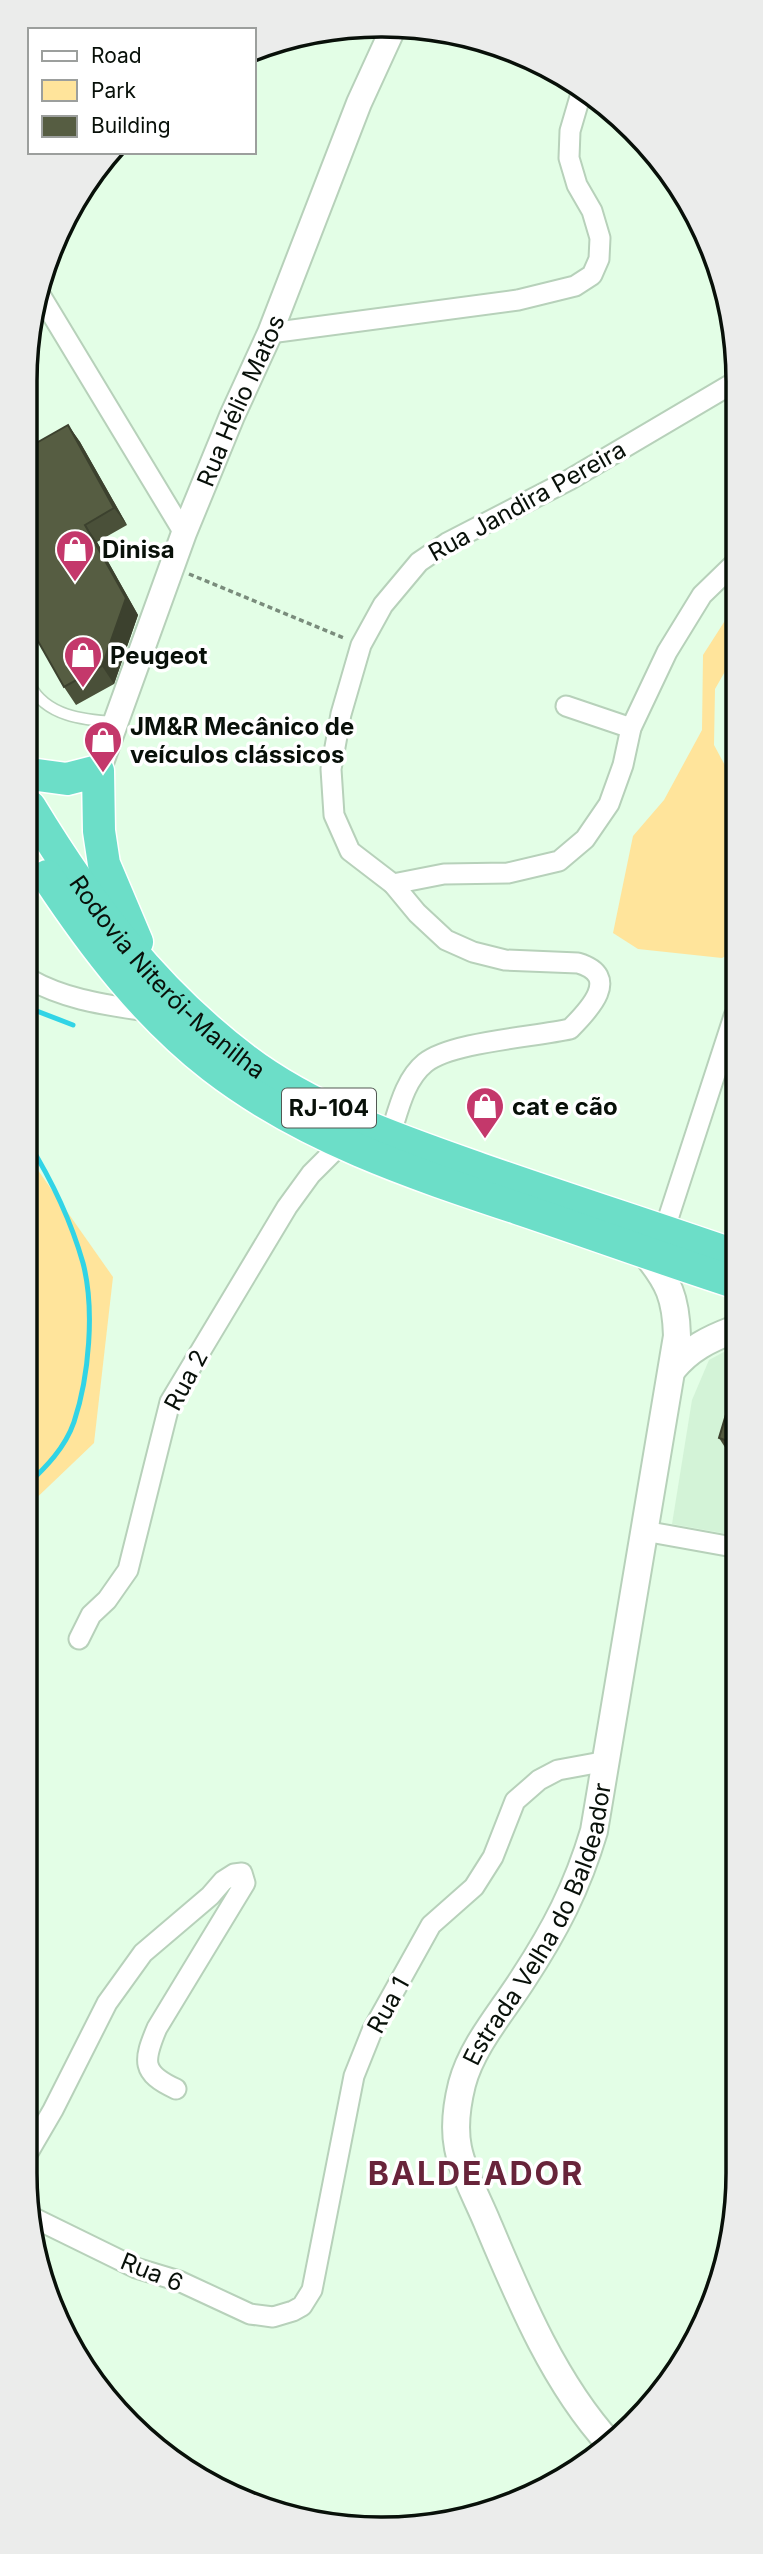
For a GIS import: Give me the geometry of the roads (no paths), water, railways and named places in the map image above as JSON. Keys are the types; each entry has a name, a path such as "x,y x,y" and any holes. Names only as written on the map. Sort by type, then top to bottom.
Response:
{"highway":[{"path":"37,772 67,779 98,771 99,831 104,864 130,928 157,981"},
{"name":"Rodovia Niterói-Manilha","path":"37,818 109,927 195,1019 246,1060 293,1091 390,1136 654,1242 726,1278"},
{"name":"Rodovia Niterói-Manilha","path":"37,860 83,930 152,1012 212,1066 247,1092 299,1122 419,1175 654,1242 726,1254"}],"main road":[{"name":"Estrada Velha do Baldeador","path":"603,2436 556,2370 516,2287 458,2148 456,2121 462,2083 478,2048 557,1925 582,1871 594,1831 677,1336 676,1313 654,1242"},
{"path":"673,1369 685,1354 726,1333"}],"street":[{"name":"Rua Hélio Matos","path":"98,771 184,533 232,416 271,333 359,103 388,37"},
{"path":"271,333 518,300 575,286 592,275 599,259 600,238 592,211 578,185 569,158 570,131 579,99"},
{"path":"45,304 184,533"},
{"name":"Rua Jandira Pereira","path":"390,1136 409,1083 425,1063 459,1047 570,1029 599,995 600,984 597,973 587,965 505,960 473,952 446,940 417,913 393,884 350,851 334,815 331,769 341,714 361,645 383,605 419,562 447,544 569,480 726,387"},
{"path":"393,884 444,874 508,873 559,861 585,839 609,804 623,765 631,729 674,640 702,595 726,572"},
{"path":"566,706 631,729"},
{"path":"37,984 51,992 83,1002 152,1012"},
{"path":"654,1242 726,1039"},
{"name":"Rua 2","path":"79,1639 90,1615 107,1600 128,1570 170,1402 287,1207 311,1174 342,1143"},
{"path":"643,1531 726,1546"},
{"name":"Rua 1","path":"273,2317 302,2306 312,2290 354,2076 372,2031 431,1925 474,1887 493,1857 515,1801 539,1780 558,1770 607,1761"},
{"path":"37,2136 107,2003 143,1952 210,1896 223,1881 234,1874 242,1873 245,1883 157,2028 147,2052 156,2080 176,2089"},
{"name":"Rua 6","path":"41,2222 136,2268 179,2281 250,2314 273,2317"}],"lane":[{"path":"37,702 72,716 116,723"}],"waterway":[{"path":"37,1011 73,1025"},
{"path":"37,1157 60,1201 83,1263 89,1301 89,1343 74,1422 60,1449 37,1475"}],"place":[{"name":"Dinisa","path":"75,583"},
{"name":"Peugeot","path":"83,689"},
{"name":"JM&R Mecânico de veículos clássicos","path":"103,774"},
{"name":"cat e cão","path":"485,1140"}],"district":[{"name":"BALDEADOR","path":"476,2173"}]}
